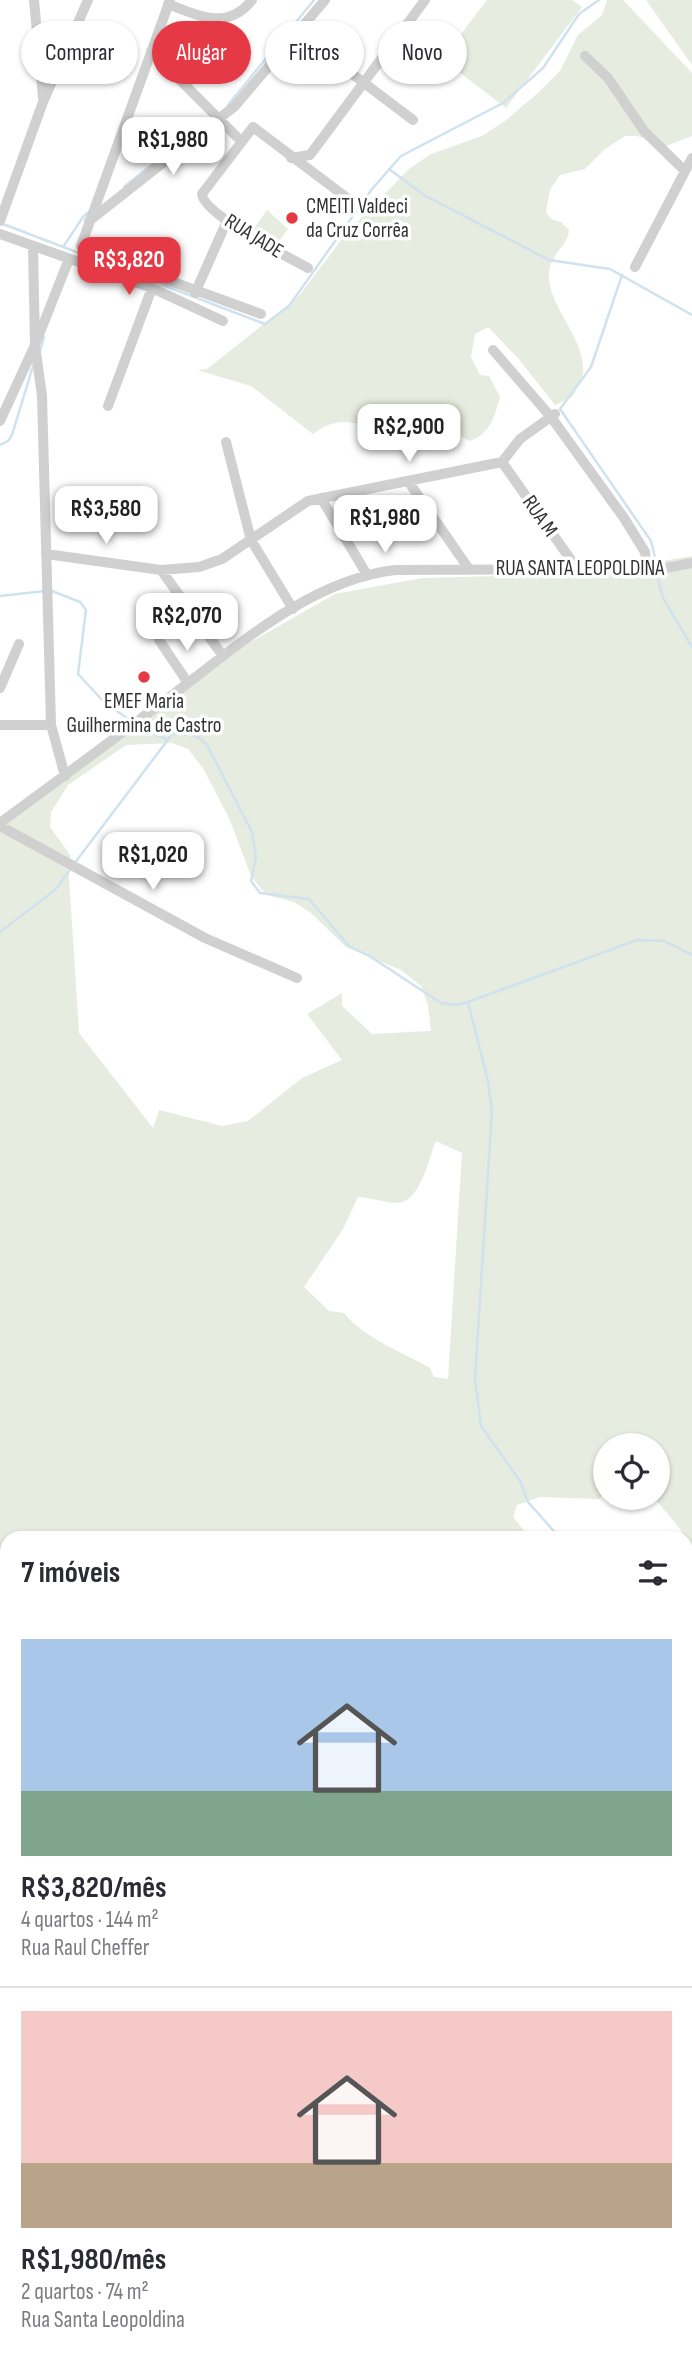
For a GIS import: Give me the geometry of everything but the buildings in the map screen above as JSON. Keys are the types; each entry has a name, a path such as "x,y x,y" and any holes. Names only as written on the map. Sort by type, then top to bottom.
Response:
{"street":[{"path":"34,0 43,102"},
{"path":"0,218 43,102 88,0"},
{"path":"223,321 193,297 84,249 82,241 169,2 206,19 221,21 237,15 252,0"},
{"path":"308,21 325,0"},
{"path":"413,120 364,82 425,0"},
{"path":"151,51 240,140 247,130 256,127 291,158 347,198"},
{"path":"585,56 608,78 644,131 685,171"},
{"path":"89,219 220,119 265,72"},
{"path":"291,158 310,155 363,84"},
{"name":"RUA JADE","path":"240,140 202,198 227,221 308,268"},
{"path":"635,267 692,158"},
{"path":"193,297 227,221"},
{"path":"0,234 152,288 261,314"},
{"path":"33,247 35,348 39,369 47,554 51,725 65,776"},
{"path":"0,421 74,260"},
{"path":"108,406 152,288"},
{"path":"493,350 553,415 646,552 648,569"},
{"path":"47,554 161,570 210,564 251,541 302,504 502,462 520,439 553,415"},
{"path":"226,442 251,541 293,609"},
{"name":"RUA M","path":"502,462 578,570"},
{"path":"408,481 469,569"},
{"path":"321,498 366,573"},
{"name":"RUA SANTA LEOPOLDINA","path":"0,824 223,656 293,609 338,583 366,573 469,569 648,569 670,568 692,562"},
{"path":"161,570 223,656"},
{"path":"159,640 188,683"},
{"path":"0,688 19,644"},
{"path":"0,724 51,725"},
{"path":"0,824 205,938 297,978"}],"shaded area":[{"path":"487,0 572,0 582,7 506,108 467,78 467,26"},
{"path":"607,0 623,0 692,73 692,136 666,146 637,136 625,136 605,149 585,169 560,175 550,190 546,212 551,219 561,222 569,230 565,242 551,263 549,279 551,291 579,348 582,360 583,372 572,397 555,405 518,358 488,327 475,334 471,357 480,375 489,376 500,397 487,429 470,441 448,430 441,421 415,430 398,432 355,423 335,423 313,434 251,386 197,370 207,369 298,297 345,235 409,169 431,154 482,136 505,121 539,92 560,71 578,35 602,15"},
{"path":"646,0 692,0 692,65"},
{"path":"267,210 288,229 276,245 252,231"},
{"path":"692,556 692,1531 680,1531 664,1510 670,1510 670,1433 593,1433 593,1499 540,1497 517,1505 513,1517 524,1531 0,1531 0,827 228,655 335,594 422,578 585,574","holes":["172,743 188,749 203,768 229,818 251,876 262,890 271,896 294,902 311,913 346,947 401,970 421,986 428,1005 431,1031 372,1034 342,1006 342,993 307,1014 342,1060 302,1078 248,1121 222,1126 159,1110 153,1128 79,1033 68,862 71,856 50,827 51,812 68,785 126,745","436,1141 462,1153 448,1379 434,1377 430,1368 362,1330 344,1313 329,1311 304,1287 343,1229 358,1197 396,1203 412,1196 422,1179"]}],"waterway":[{"path":"228,105 314,0"},
{"path":"3,224 265,324 289,306 372,189 401,156 503,103 543,68 579,14 599,0"},
{"path":"124,187 165,154"},
{"path":"389,169 424,195 549,260 610,269 692,315"},
{"path":"63,247 90,211"},
{"path":"622,275 591,367 560,409 651,541 657,566"},
{"path":"40,351 44,337"},
{"path":"0,445 12,435 33,366"},
{"path":"656,572 663,598 692,647"},
{"path":"0,596 45,591"},
{"path":"52,591 80,602 86,610 78,674 104,702 131,721"},
{"path":"136,725 168,740"},
{"path":"74,864 173,733 197,736 207,745 252,832 256,857 251,881 260,893 309,899 349,946 371,957 441,1003 455,1005 468,1002 637,940 664,941 692,955"},
{"path":"0,932 55,890 70,870"},
{"path":"468,1002 488,1081 492,1111 475,1378 481,1426 520,1481 528,1502 554,1531"}],"place":[{"name":"CMEITI Valdeci da Cruz Corrêa","path":"292,218"},
{"name":"EMEF Maria Guilhermina de Castro","path":"144,677"}]}
